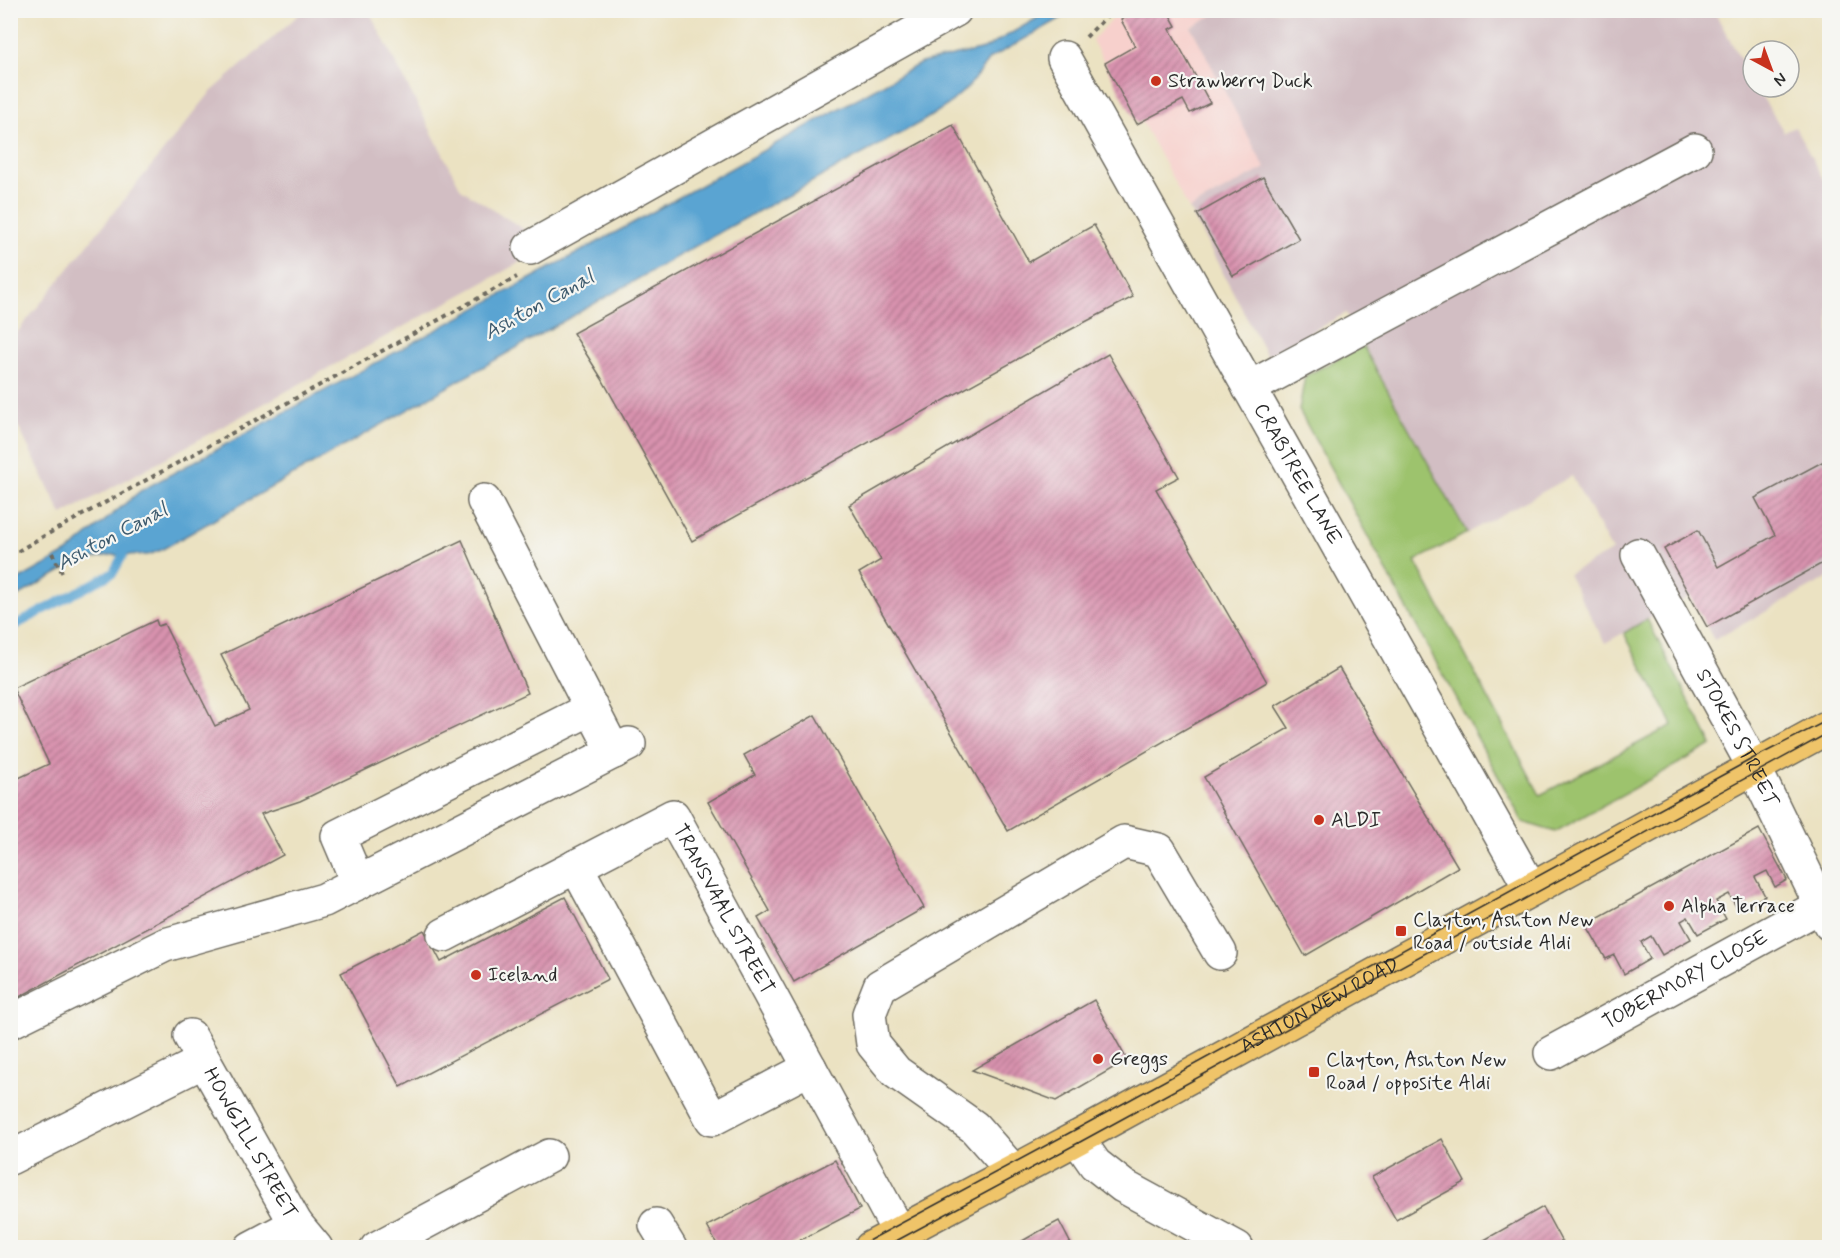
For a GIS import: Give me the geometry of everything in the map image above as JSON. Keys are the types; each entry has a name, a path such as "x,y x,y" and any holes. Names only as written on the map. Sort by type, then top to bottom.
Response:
{"main road":[{"name":"ASHTON NEW ROAD","path":"871,1248 1830,726"}],"street":[{"path":"524,262 968,15"},
{"name":"CRABTREE LANE","path":"1064,58 1531,889"},
{"path":"1249,388 1695,150"},
{"path":"10,1022 165,945 324,900 622,748 592,708 484,501"},
{"name":"STOKES STREET","path":"1638,555 1754,767 1825,915"},
{"path":"358,883 338,836 592,708"},
{"name":"TRANSVAAL STREET","path":"444,935 673,816 899,1232"},
{"path":"1013,1171 974,1127 897,1072 873,1044 869,1014 880,986 1124,842 1159,850 1220,953"},
{"path":"576,866 712,1119 810,1068"},
{"name":"TOBERMORY CLOSE","path":"1551,1053 1825,915"},
{"name":"HOWGILL STREET","path":"10,1158 197,1048 306,1236"},
{"path":"1077,1137 1095,1164 1123,1185 1235,1247"},
{"path":"377,1248 549,1156"},
{"path":"252,1248 306,1236"}],"path":[{"path":"968,15 996,10"},
{"path":"10,556 524,262"},
{"path":"52,553 64,576"}],"shaded area":[{"path":"303,11 369,11 461,189 531,234 519,263 62,515 11,412 11,340 210,93"},
{"path":"1121,11 1221,11 1191,27 1266,168 1189,209 1142,122 1137,124 1092,40"},
{"path":"1221,11 1714,11 1741,60 1741,99 1763,99 1784,132 1795,127 1829,190 1829,577 1714,640 1690,596 1605,643 1568,574 1612,551 1572,476 1467,533 1346,313 1267,356 1189,209 1265,168 1191,27"}],"green space":[{"path":"1363,346 1467,533 1415,561 1540,795 1673,725 1624,633 1647,619 1712,745 1555,832 1523,822 1299,410 1305,376"}],"water":[{"name":"Ashton Canal","path":"1051,10 1074,11 989,59 969,86 948,105 923,121 722,231 161,550 148,555 111,555 79,561 11,600 11,584 68,552 140,491 921,63 984,49"}],"building":[{"name":"Strawberry Duck","path":"1138,10 1167,10 1176,26 1170,29 1210,103 1190,113 1183,100 1137,124 1105,63 1135,46 1121,20"},
{"path":"953,125 1029,262 1094,225 1133,297 692,541 602,379 573,333"},
{"path":"1263,177 1299,239 1233,276 1197,214"},
{"path":"1108,354 1179,477 1156,489 1267,682 1008,831 859,573 881,560 849,505"},
{"path":"1824,461 1830,471 1830,559 1707,627 1664,549 1698,530 1718,567 1775,535 1755,498"},
{"path":"462,540 528,693 300,801 261,814 283,855 10,1002 10,782 49,764 13,688 156,620 158,626 164,624 215,726 249,710 221,655"},
{"path":"1339,668 1458,867 1305,956 1204,777 1289,728 1275,706"},
{"path":"815,715 924,908 794,982 758,918 770,911 708,802 755,775 744,755"},
{"name":"Alpha Terrace","path":"1759,829 1787,880 1775,887 1767,871 1755,877 1765,896 1738,910 1729,894 1716,901 1726,919 1698,934 1688,917 1681,921 1691,939 1662,955 1651,936 1641,942 1650,959 1624,974 1614,955 1606,959 1586,924"},
{"path":"565,897 608,979 401,1087 341,973 424,930 441,962"},
{"path":"1094,1000 1127,1060 1056,1101 972,1070"},
{"path":"1442,1139 1465,1182 1396,1220 1372,1177"},
{"path":"835,1160 860,1209 785,1248 719,1248 707,1226"},
{"path":"1543,1207 1565,1248 1470,1248"},
{"path":"1059,1221 1073,1248 1010,1248 1038,1232"}],"waterway":[{"name":"Ashton Canal","path":"10,628 113,573 123,555"}],"tram line":[{"path":"855,1248 1750,760 1830,719"},
{"path":"883,1248 1830,732"}],"place":[{"name":"Strawberry Duck","path":"1156,81"},
{"name":"ALDI","path":"1319,820"},
{"name":"Alpha Terrace","path":"1669,906"},
{"name":"Clayton, Ashton New Road / outside Aldi","path":"1401,931"},
{"name":"Iceland","path":"476,975"},
{"name":"Greggs","path":"1098,1059"},
{"name":"Clayton, Ashton New Road / opposite Aldi","path":"1314,1072"}]}
